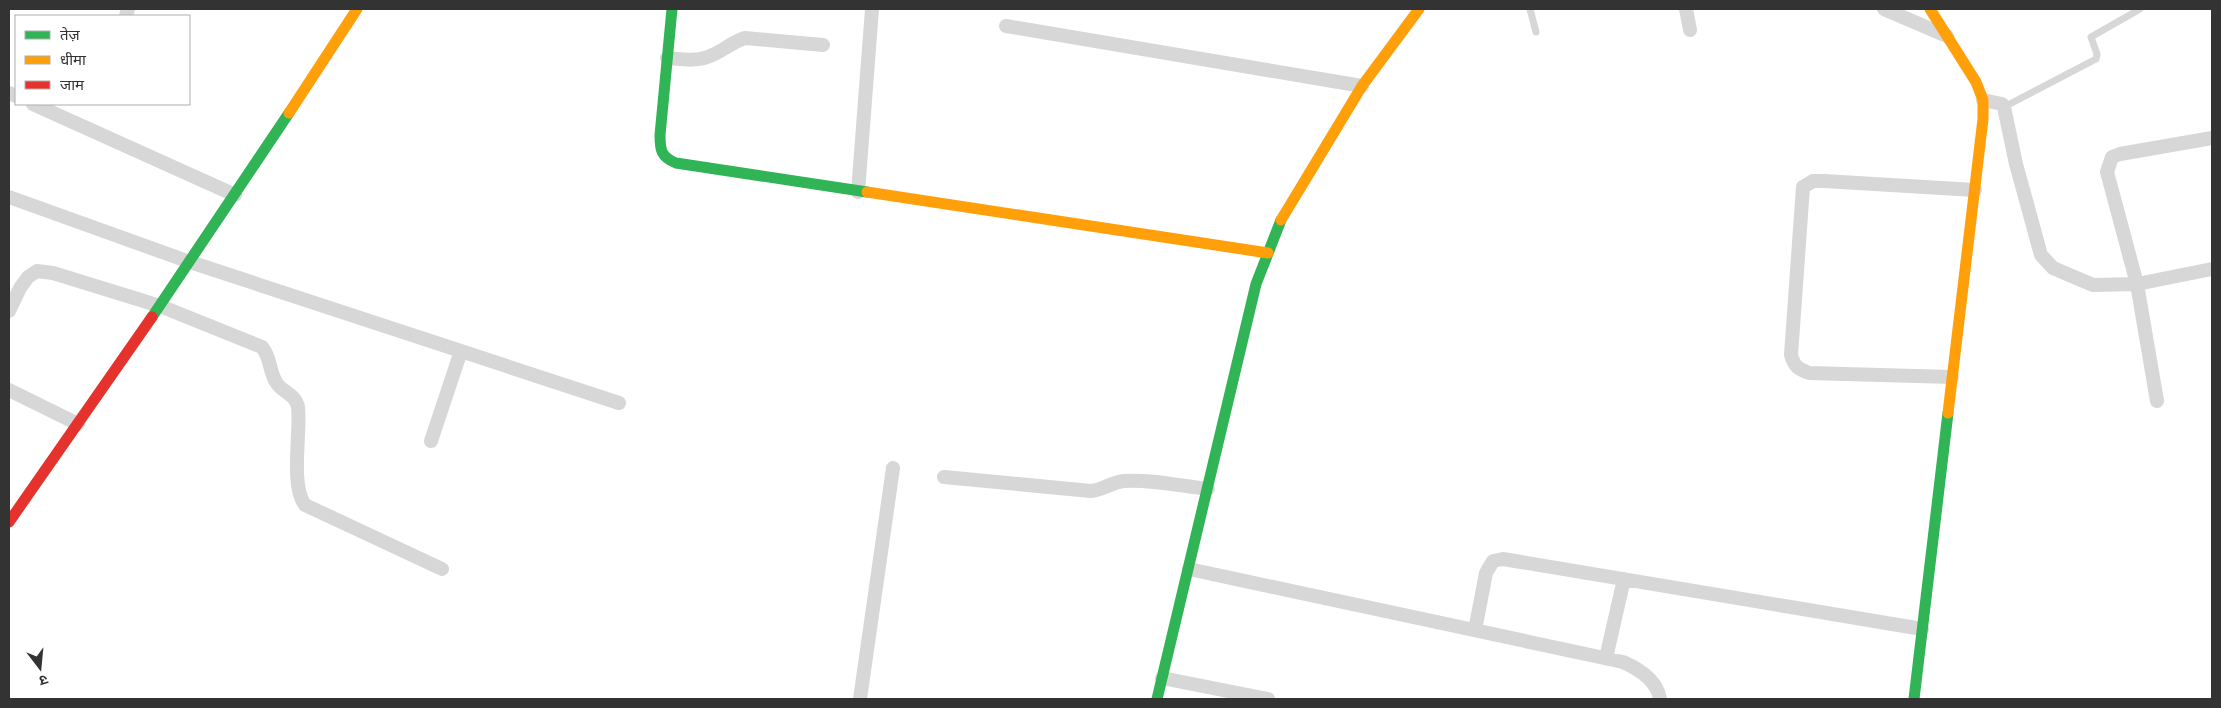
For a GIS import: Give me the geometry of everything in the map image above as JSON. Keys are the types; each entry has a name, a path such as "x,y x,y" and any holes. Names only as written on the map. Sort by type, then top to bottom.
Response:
{"main road":[{"path":"9,522 190,262 357,9"},
{"path":"672,9 660,135 660,152 666,160 676,164 1268,253"},
{"path":"1914,699 1981,142 1983,100 1976,82 1930,9"},
{"path":"1157,699 1256,284 1283,215 1362,86 1417,11"}],"street":[{"path":"858,192 872,9"},
{"path":"1686,9 1690,30"},
{"path":"1884,9 1948,36"},
{"path":"1006,26 1362,86"},
{"path":"667,58 697,59 709,57 735,41 746,38 823,45"},
{"path":"1983,100 2002,104 2004,107 2016,164 2041,255 2053,268 2093,285 2137,284 2212,269"},
{"path":"35,105 235,195"},
{"path":"2157,401 2137,284 2107,172 2112,157 2120,154 2212,138"},
{"path":"1952,377 1809,373 1799,370 1791,355 1803,187 1813,181 1824,181 1975,190"},
{"path":"9,197 190,262 619,403"},
{"path":"9,310 28,277 37,271 53,273 160,306 262,347 268,354 277,383 294,398 298,406 299,491 306,505 442,569"},
{"path":"430,441 461,351"},
{"path":"9,390 78,424"},
{"path":"860,699 893,468"},
{"path":"944,477 1090,491 1098,491 1115,482 1130,481 1208,489"},
{"path":"1475,630 1486,573 1493,561 1502,559 1922,629"},
{"path":"1189,568 1606,658 1640,669 1652,682 1660,699"},
{"path":"1606,658 1624,578"},
{"path":"1162,678 1268,699"}],"lane":[{"path":"1530,9 1536,32"},
{"path":"2004,107 2096,59 2097,54 2091,37 2140,9"}],"traffic: fast":[{"path":"672,9 660,135 661,149 667,158 676,163 867,192"},
{"path":"152,317 289,113"},
{"path":"1157,699 1256,284 1281,220"},
{"path":"1914,699 1948,413"}],"traffic: slow":[{"path":"289,113 357,9"},
{"path":"1281,220 1362,86 1419,9"},
{"path":"1930,9 1976,82 1983,100 1983,119 1948,413"},
{"path":"867,192 1268,253"}],"traffic: jam":[{"path":"9,522 152,317"}]}
